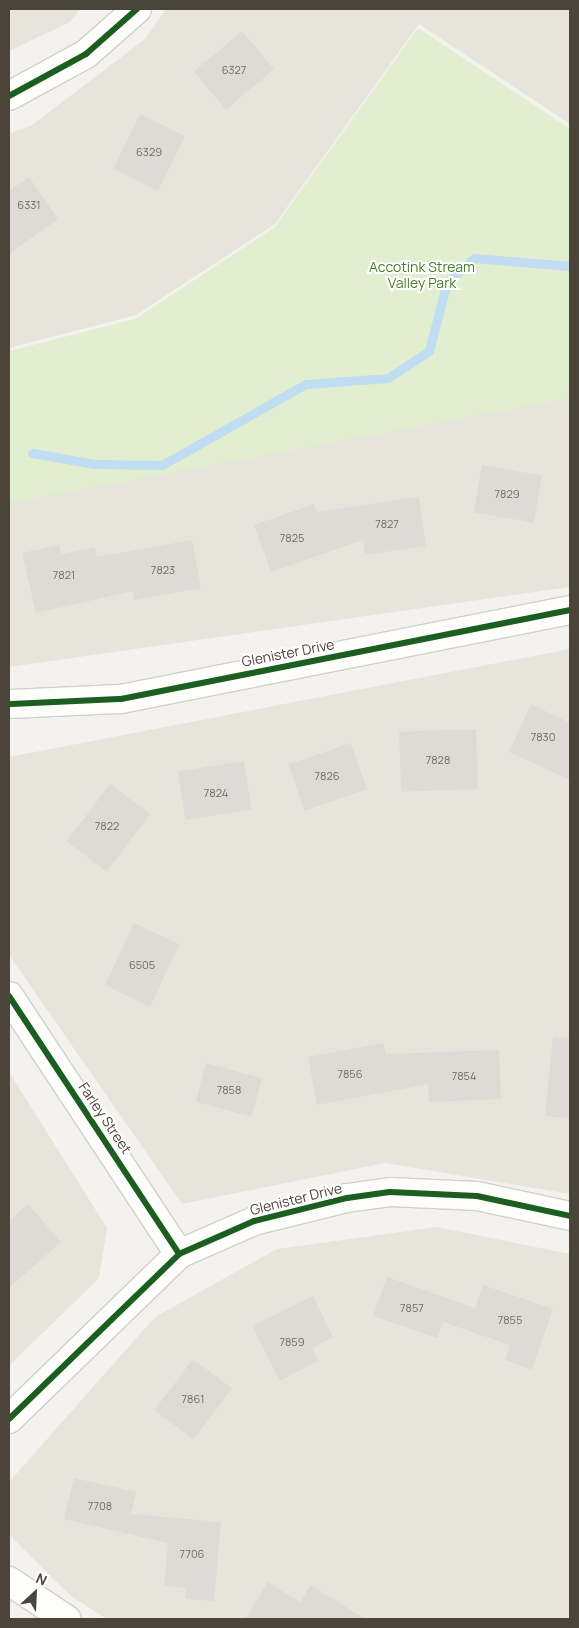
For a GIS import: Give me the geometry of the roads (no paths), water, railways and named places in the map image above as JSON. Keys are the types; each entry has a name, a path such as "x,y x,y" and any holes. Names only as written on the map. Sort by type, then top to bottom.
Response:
{"street":[{"path":"9,96 86,54 137,9"},
{"name":"Glenister Drive","path":"9,704 122,699 570,610"},
{"name":"Farley Street","path":"9,996 180,1254"},
{"name":"Glenister Drive","path":"9,1419 180,1254 254,1221 347,1198 390,1192 477,1196 570,1216"},
{"path":"9,1581 66,1619"}],"waterway":[{"path":"32,453 95,464 162,465 306,384 388,378 429,351 447,282 475,258 570,266"}],"park label":[{"name":"Accotink Stream Valley Park","path":"422,276"}]}
